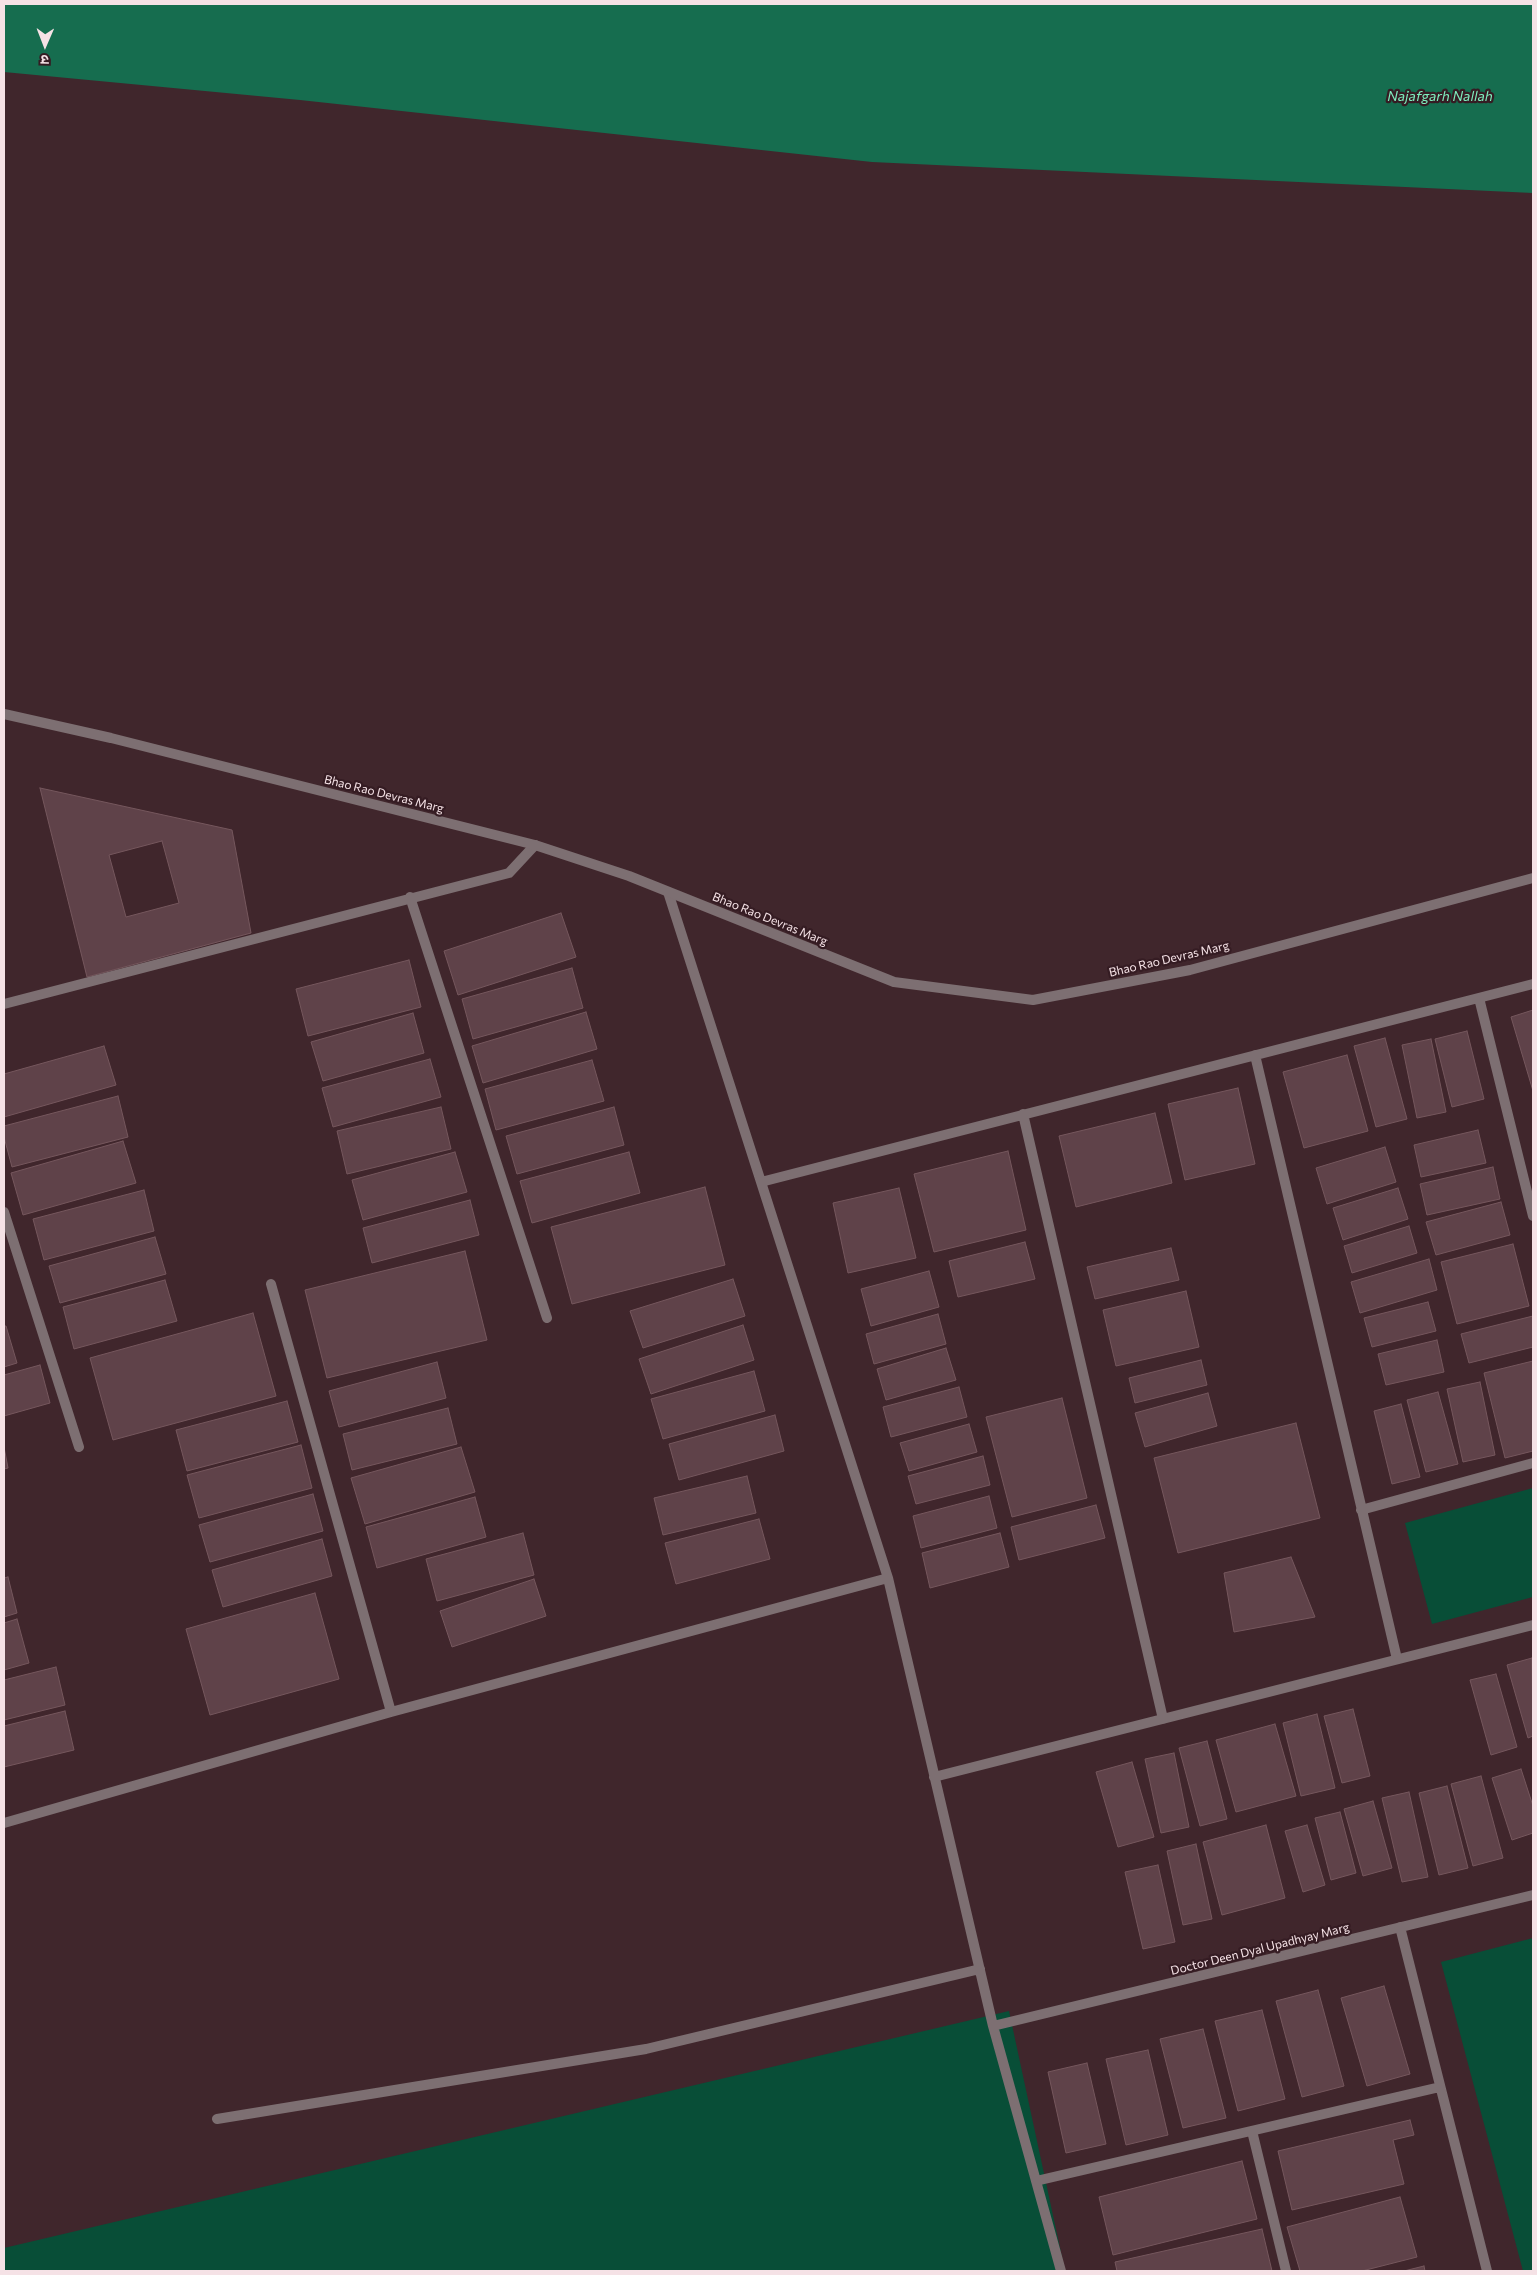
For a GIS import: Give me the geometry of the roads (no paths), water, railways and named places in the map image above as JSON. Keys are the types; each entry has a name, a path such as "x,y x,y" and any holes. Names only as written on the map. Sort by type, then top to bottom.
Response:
{"street":[{"name":"Bhao Rao Devras Marg","path":"4,714 111,738 535,845 630,876 894,982 1033,1000 1190,970 1533,878"},
{"path":"4,1004 410,897 509,873 535,845"},
{"path":"668,892 888,1578 993,2026 1061,2271"},
{"path":"410,897 547,1318"},
{"path":"761,1182 1533,984"},
{"path":"1479,998 1533,1216"},
{"path":"1255,1055 1361,1510 1398,1660"},
{"path":"1023,1114 1163,1719"},
{"path":"4,1212 79,1448"},
{"path":"271,1284 391,1712"},
{"path":"1361,1510 1533,1463"},
{"path":"4,1823 391,1712 888,1578"},
{"path":"934,1777 1533,1625"},
{"name":"Doctor Deen Dyal Upadhyay Marg","path":"993,2026 1533,1895"},
{"path":"1400,1928 1486,2271"},
{"path":"217,2119 646,2049 980,1969"},
{"path":"1036,2182 1440,2087"},
{"path":"1252,2130 1286,2271"}],"water":[{"name":"Najafgarh Nallah","path":"4,4 1533,4 1533,193 872,162 300,100 4,72"}]}
